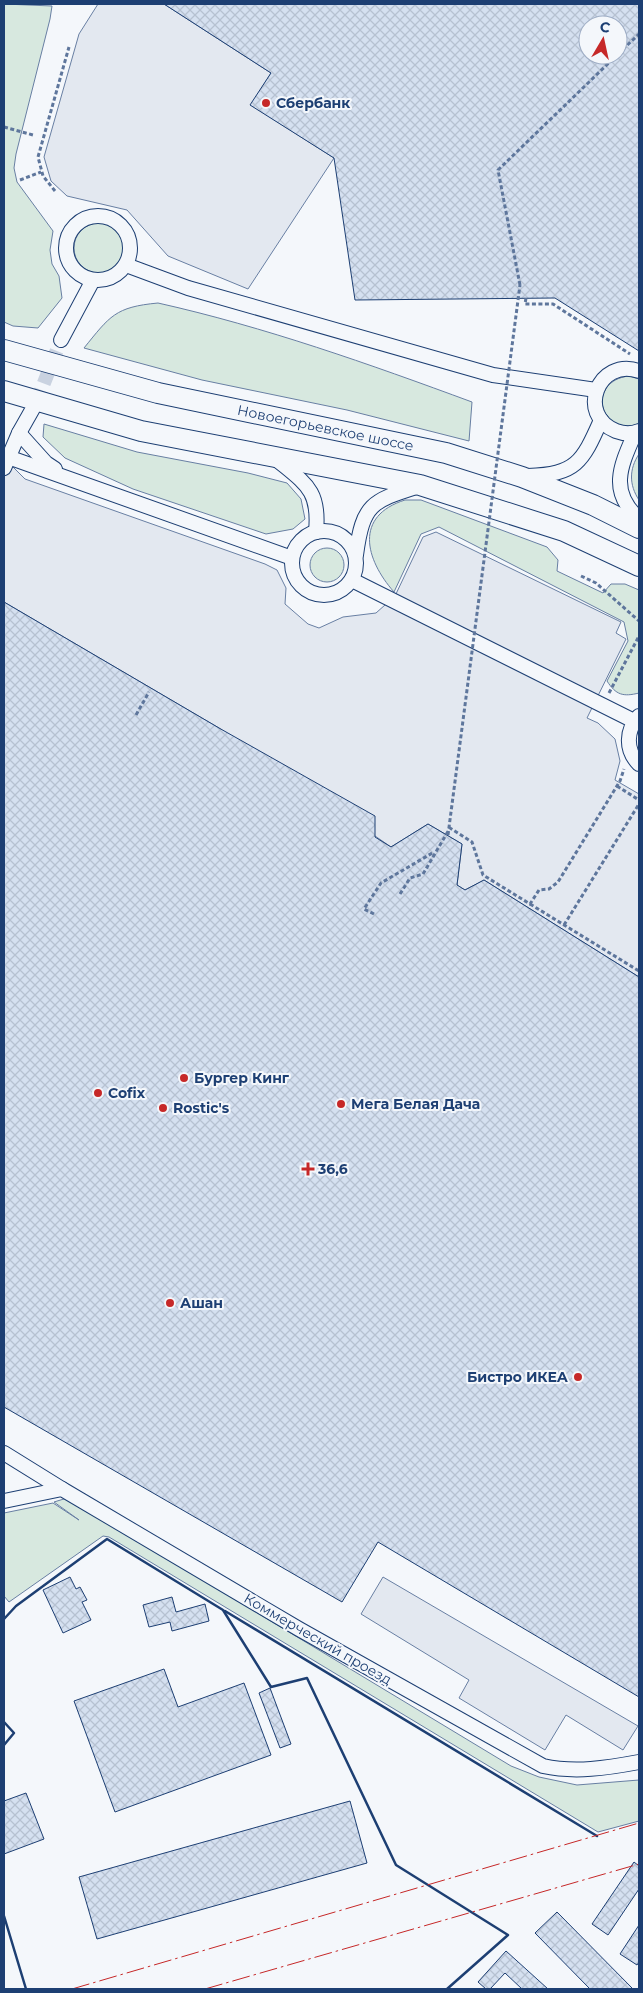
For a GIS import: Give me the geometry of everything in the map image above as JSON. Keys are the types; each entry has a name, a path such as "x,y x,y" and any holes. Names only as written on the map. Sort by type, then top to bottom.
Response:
{"main road":[{"name":"Новоегорьевское шоссе","path":"7,350 158,393 446,453 522,476 639,528"},
{"path":"4,391 141,431 276,459 420,485 564,531 639,566"}],"street":[{"path":"94,215 106,216 118,221 126,230 131,242 131,254 126,265 118,274 106,280 93,280 81,276 76,271 66,254 66,240 72,228 81,220 94,215"},
{"path":"126,265 188,288 493,375 596,390"},
{"path":"61,340 93,280"},
{"path":"637,432 622,434 609,428 601,420 596,409 596,390 608,374 619,369 639,371"},
{"path":"36,403 19,433 6,462 64,475 292,558"},
{"path":"522,476 554,475 579,462 590,446 601,420"},
{"path":"637,432 620,468 619,486 630,510 639,519"},
{"path":"19,433 46,463 64,475"},
{"path":"276,459 300,479 312,493 318,511 316,532"},
{"path":"356,554 350,543 341,535 328,531 316,532 304,537 296,547 292,558 293,572 300,585 311,593 322,596 334,595 344,589 352,580 357,568 356,554 359,530 365,514 375,503 388,496 420,485"},
{"path":"352,580 593,701 636,718 629,734 629,747 639,764"},
{"name":"Коммерческий проезд","path":"4,1453 308,1634 543,1766 561,1770 581,1770 639,1762"},
{"path":"4,1501 62,1489"}],"path":[{"path":"628,45 639,34"},
{"path":"56,191 41,172 38,157 68,47"},
{"path":"374,914 364,909 381,883 440,849 448,835 520,285 498,170 608,65"},
{"path":"4,127 33,135"},
{"path":"20,180 41,172"},
{"path":"526,298 525,304 553,304 631,355"},
{"path":"581,576 596,583 639,621"},
{"path":"593,701 598,691 608,696 639,636"},
{"path":"136,715 149,692"},
{"path":"530,904 539,890 549,889 558,882 617,786 624,766"},
{"path":"564,924 639,802 617,786"},
{"path":"400,894 410,878 423,874 450,828 472,842 483,874 639,971"}],"shaded area":[{"path":"4,4 52,6 14,168 17,182 53,231 50,250 52,264 59,276 62,298 38,328 13,326 4,322"},
{"path":"98,4 164,4 271,73 251,105 334,158 248,289 168,256 127,210 67,196 51,181 44,157 79,34"},
{"path":"99,223 109,225 117,230 122,238 124,248 122,258 117,266 109,271 99,273 89,271 81,266 76,258 74,248 76,238 81,230 89,225"},
{"path":"158,303 277,335 356,360 472,402 469,441 347,410 202,380 84,348 100,328 115,315 132,307"},
{"path":"629,376 639,379 639,424 625,426 615,423 607,416 603,407 603,397 607,387 615,380"},
{"path":"44,424 137,452 248,473 287,483 301,499 305,519 293,529 266,534 133,489 65,458 43,437"},
{"path":"639,454 639,500 633,489 631,477 633,465"},
{"path":"4,458 25,479 265,564 277,570 286,588 285,604 308,624 319,628 343,617 376,613 395,596 423,537 436,532 621,622 616,633 626,639 587,718 598,723 615,739 620,761 615,780 639,794 639,977 484,880 465,890 457,885 462,844 428,824 391,847 219,728 4,602"},
{"path":"405,500 421,500 547,547 558,560 557,571 603,593 611,584 625,584 639,590 639,693 620,694 607,681 628,641 624,622 439,527 421,534 394,592 376,566 371,553 371,527 378,516 389,507"},
{"path":"327,548 339,553 344,565 339,577 327,582 315,577 310,565 315,553"},
{"path":"67,1498 511,1766 539,1777 577,1785 639,1780 639,1821 598,1832 109,1537 103,1536 9,1602 4,1596 4,1513 53,1503 79,1520 54,1502"},
{"path":"383,1577 638,1726 623,1750 566,1715 545,1750 459,1698 469,1680 361,1614"}],"building":[{"path":"164,4 639,4 639,351 555,298 355,300 334,158 250,105 271,73"},
{"path":"4,602 219,728 375,816 375,837 391,847 428,824 462,844 457,885 465,890 484,880 639,977 639,1697 378,1542 342,1602 4,1407"},
{"path":"70,1577 76,1589 80,1587 87,1600 82,1602 91,1620 63,1633 43,1590"},
{"path":"172,1597 176,1612 205,1604 209,1621 172,1631 170,1622 149,1627 143,1605"},
{"path":"164,1669 178,1707 244,1683 271,1755 115,1812 74,1701"},
{"path":"270,1688 291,1744 280,1748 259,1693"},
{"path":"26,1793 44,1839 4,1854 4,1801"},
{"path":"350,1801 367,1863 97,1939 79,1877"},
{"path":"634,1862 639,1866 639,1889 608,1935 592,1924"},
{"path":"557,1912 633,1989 590,1989 535,1933"},
{"path":"639,1925 639,1962 637,1965 620,1954"},
{"path":"506,1951 548,1989 522,1989 505,1973 490,1989 486,1989 478,1982"}],"tunnel":[{"path":"36,403 61,340"}],"wall":[{"path":"4,1619 16,1606 107,1539 223,1610 271,1687 307,1678 396,1865 508,1935 447,1989"},
{"path":"225,1611 597,1836"},
{"path":"4,1722 14,1733 4,1745"},
{"path":"4,1916 26,1989"}],"power":[{"path":"72,1989 639,1823"},
{"path":"205,1989 639,1864"}],"place":[{"name":"Сбербанк","path":"266,103"},
{"name":"Бургер Кинг","path":"184,1078"},
{"name":"Cofix","path":"98,1093"},
{"name":"Мега Белая Дача","path":"341,1104"},
{"name":"Rostic's","path":"163,1108"},
{"name":"36,6","path":"308,1169"},
{"name":"Ашан","path":"170,1303"},
{"name":"Бистро ИКЕА","path":"578,1377"}]}
